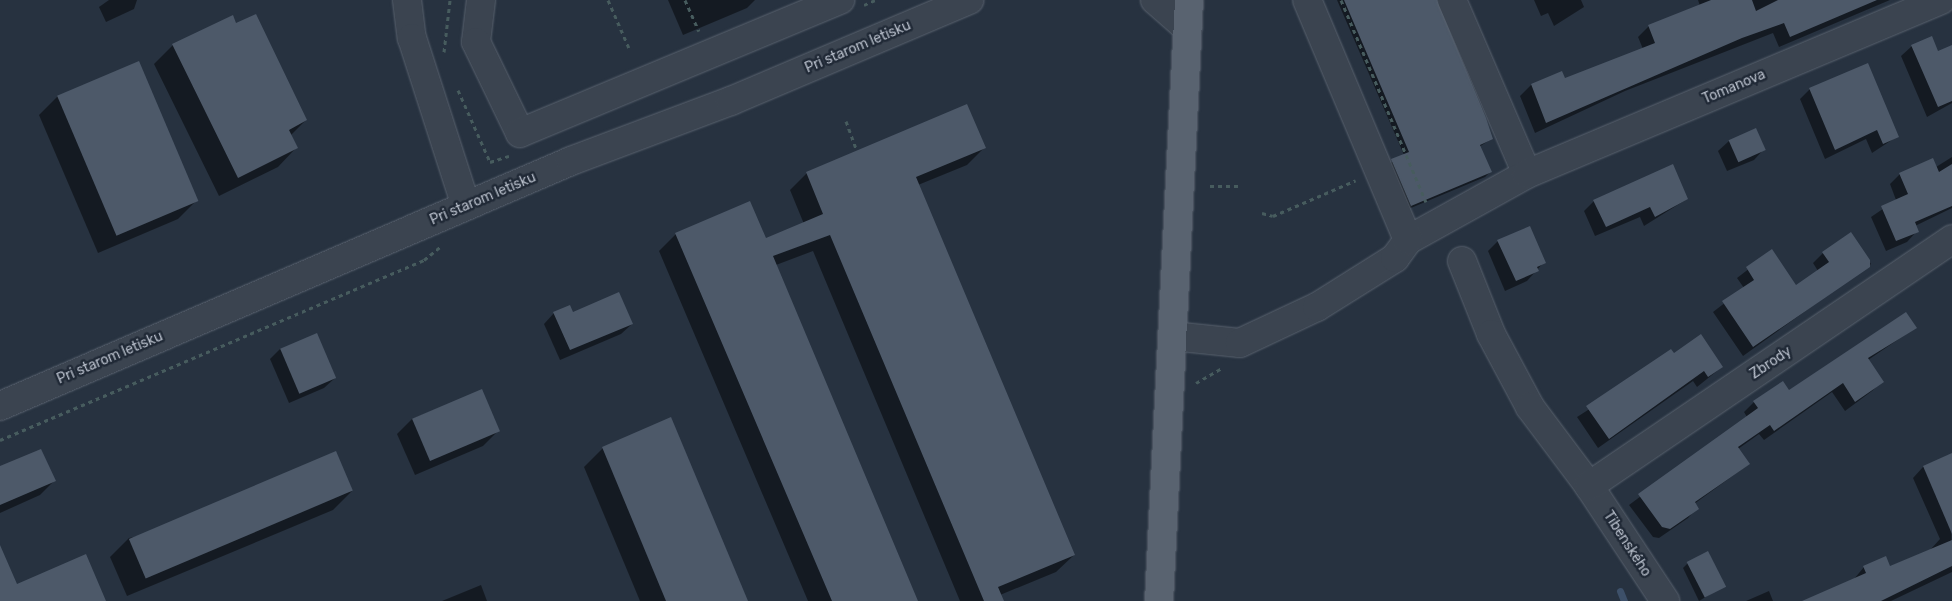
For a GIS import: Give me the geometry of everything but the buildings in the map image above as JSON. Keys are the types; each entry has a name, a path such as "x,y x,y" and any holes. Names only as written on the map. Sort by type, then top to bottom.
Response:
{"main road":[{"path":"1159,601 1189,0"}],"street":[{"path":"407,0 412,38 466,206"},
{"path":"481,0 476,42 520,133 840,0"},
{"name":"Pri starom letisku","path":"0,406 466,206 969,0"},
{"path":"1155,0 1187,28"},
{"path":"1172,336 1240,342 1317,307 1394,258 1408,240 1307,0"},
{"path":"1452,0 1527,174"},
{"name":"Tomanova","path":"1408,240 1527,174 1941,0"},
{"name":"Zbrody","path":"1589,486 1952,239"},
{"name":"Tibenského","path":"1462,261 1491,334 1530,407 1589,486 1665,601"}],"path":[{"path":"443,58 450,0"},
{"path":"608,0 629,48"},
{"path":"685,0 710,54"},
{"path":"1341,0 1427,204"},
{"path":"455,84 490,162 514,155 517,163"},
{"path":"846,121 857,151"},
{"path":"1262,213 1273,216 1408,159"},
{"path":"1210,186 1242,186"},
{"path":"0,440 424,260 445,242"}],"waterway":[{"path":"1620,591 1624,601"}]}
